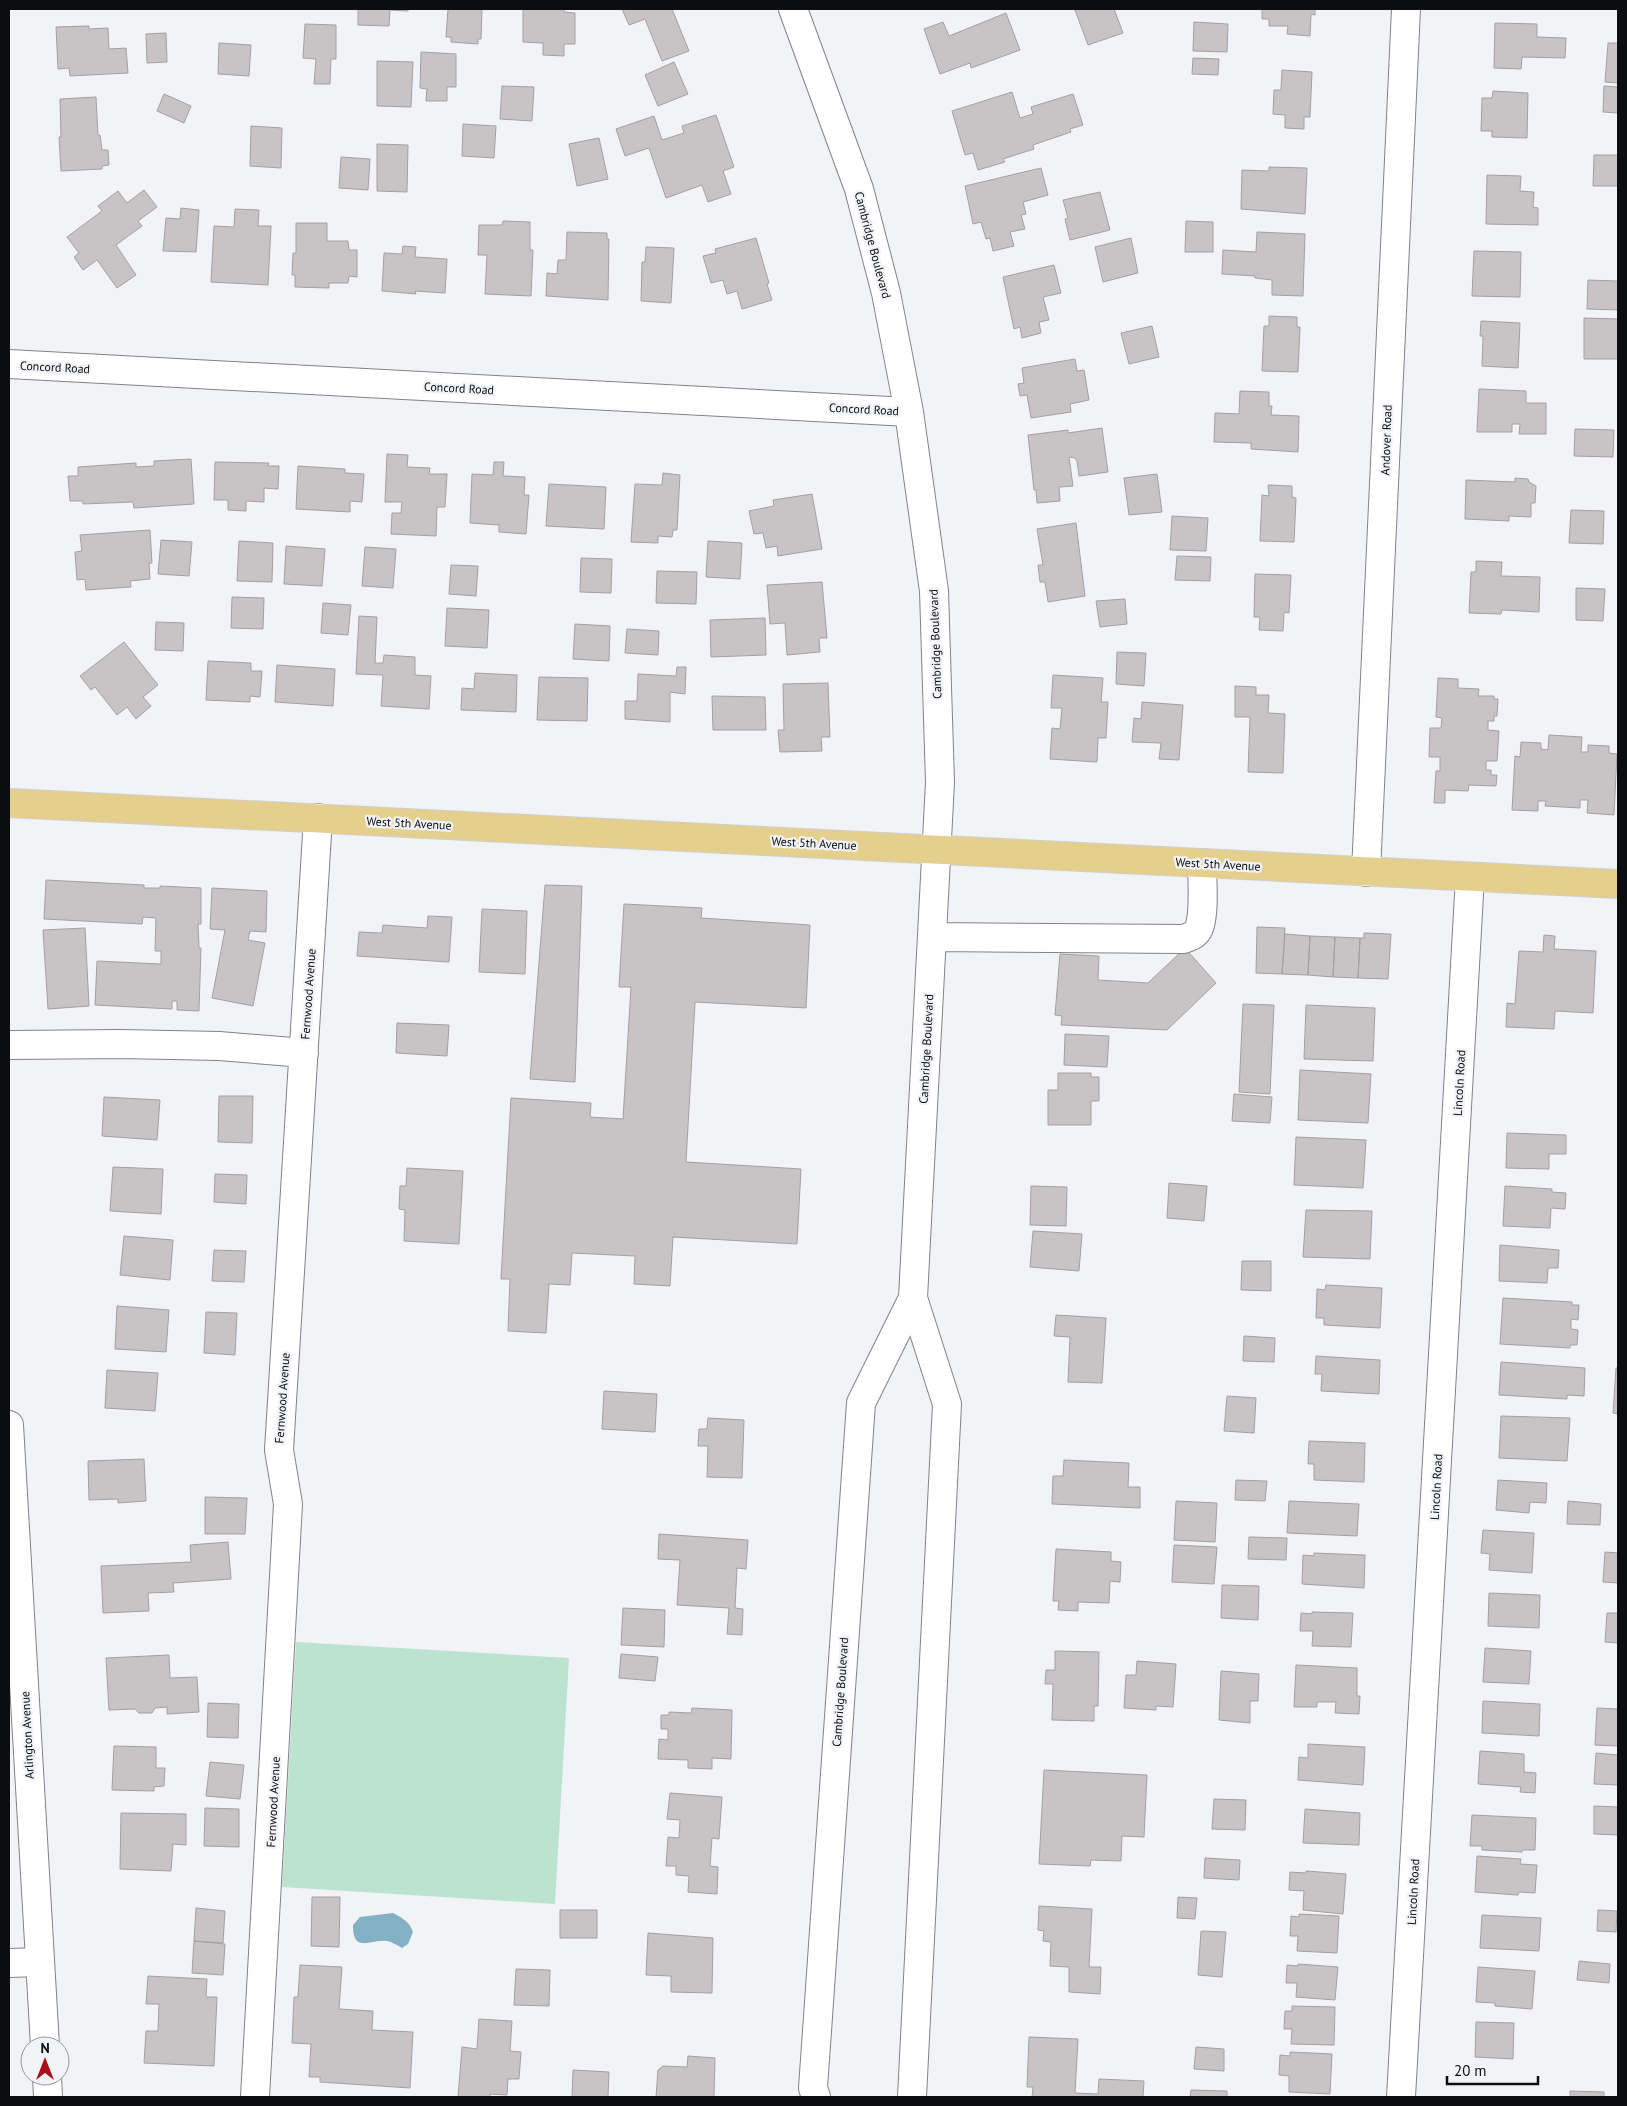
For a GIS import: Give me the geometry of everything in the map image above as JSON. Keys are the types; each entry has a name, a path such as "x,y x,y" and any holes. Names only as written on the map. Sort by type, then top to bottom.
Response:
{"main road":[{"name":"West 5th Avenue","path":"9,803 1618,884"}],"street":[{"name":"Cambridge Boulevard","path":"793,9 859,189 888,301 910,412 934,591 940,782 913,1298 947,1404 912,2097"},
{"name":"Andover Road","path":"1366,872 1406,9"},
{"name":"Concord Road","path":"9,364 910,412"},
{"name":"Fernwood Avenue","path":"256,2097 288,1504 279,1450 318,818"},
{"path":"932,937 1183,939 1192,936 1198,928 1201,914 1202,864"},
{"name":"Lincoln Road","path":"1401,2097 1470,877"},
{"path":"9,1045 190,1045 304,1053"},
{"name":"Cambridge Boulevard","path":"816,2097 813,2088 860,1403 913,1298"},
{"name":"Arlington Avenue","path":"9,1425 14,1600 44,2036"},
{"path":"9,1963 40,1962"}],"green space":[{"path":"296,1642 569,1658 555,1904 282,1887"}],"water":[{"path":"393,1913 405,1920 413,1932 408,1944 402,1948 387,1941 364,1943 356,1939 353,1925 360,1917"}],"building":[{"path":"358,9 408,9 408,11 390,10 389,26 358,25"},
{"path":"448,9 482,9 481,39 478,39 478,44 451,42 451,37 446,37"},
{"path":"523,9 564,9 564,12 575,13 575,44 564,44 564,56 543,55 543,43 523,42"},
{"path":"622,9 672,9 689,51 662,61 645,19 629,25"},
{"path":"1114,9 1123,33 1088,45 1075,10"},
{"path":"1262,9 1315,9 1315,15 1311,14 1310,36 1287,34 1288,26 1269,26 1269,19 1262,19"},
{"path":"1006,13 1020,50 971,68 970,63 940,74 924,29 943,22 949,36"},
{"path":"1194,22 1228,24 1227,52 1193,51"},
{"path":"1495,23 1537,24 1537,37 1566,38 1565,58 1522,57 1521,69 1494,68"},
{"path":"305,24 336,25 336,59 331,59 330,84 314,84 316,59 303,58"},
{"path":"89,26 89,29 108,28 109,49 126,48 128,73 70,76 69,68 58,69 56,27"},
{"path":"166,33 167,62 147,63 146,34"},
{"path":"219,43 251,45 249,76 218,74"},
{"path":"1608,43 1618,43 1618,83 1605,82"},
{"path":"421,52 456,54 456,87 447,87 447,101 426,101 427,89 420,88"},
{"path":"1193,58 1219,59 1218,75 1192,74"},
{"path":"377,61 413,62 411,107 377,106"},
{"path":"674,62 688,94 658,106 645,75"},
{"path":"1282,70 1312,72 1310,117 1304,117 1304,129 1285,128 1285,115 1273,114 1274,90 1281,90"},
{"path":"502,86 534,87 532,121 500,119"},
{"path":"1604,86 1618,87 1618,113 1603,112"},
{"path":"1493,91 1528,93 1527,138 1492,137 1492,131 1481,131 1482,98 1492,98"},
{"path":"1012,92 1020,118 1033,114 1031,107 1073,94 1083,125 1070,129 1071,132 1033,145 1034,149 1003,159 1005,162 978,170 973,153 965,155 952,111"},
{"path":"164,94 191,106 184,123 157,111"},
{"path":"96,97 98,135 100,135 102,150 108,150 109,165 102,166 102,169 61,171 59,137 61,137 60,99"},
{"path":"716,115 734,167 723,171 731,194 708,202 702,185 666,198 649,148 625,156 616,129 654,116 662,140 684,133 682,126"},
{"path":"463,124 496,126 494,158 462,156"},
{"path":"251,126 282,128 281,168 250,166"},
{"path":"599,138 608,179 577,186 569,144"},
{"path":"377,144 408,145 407,192 377,191"},
{"path":"1594,155 1618,155 1618,186 1593,186"},
{"path":"341,157 370,159 368,190 339,188"},
{"path":"1269,167 1307,168 1305,214 1241,209 1242,170 1269,171"},
{"path":"1041,168 1048,195 1023,202 1026,214 1021,215 1025,229 1010,232 1014,246 993,251 990,238 986,239 981,222 973,224 965,186"},
{"path":"1487,175 1521,176 1520,191 1534,192 1533,207 1538,208 1538,225 1486,224"},
{"path":"144,190 157,207 138,221 142,226 116,245 136,275 117,288 97,260 83,270 74,257 79,253 67,237 102,211 98,206 118,191 127,203"},
{"path":"1100,192 1110,230 1070,240 1065,219 1068,218 1063,200"},
{"path":"181,208 199,210 196,252 163,251 166,218 180,219"},
{"path":"235,209 259,210 258,226 271,226 268,285 211,282 214,226 234,227"},
{"path":"503,221 530,222 530,250 533,250 531,296 485,294 487,255 478,255 479,225 502,225"},
{"path":"1186,221 1213,222 1213,252 1185,252"},
{"path":"296,223 327,223 327,241 348,241 349,250 357,250 357,277 349,276 348,283 329,283 329,288 295,287 295,275 292,275 293,253 296,253"},
{"path":"567,232 607,233 607,239 609,239 608,300 546,296 547,273 557,274 558,260 566,260"},
{"path":"1257,232 1305,234 1303,296 1272,295 1272,280 1255,278 1255,276 1222,274 1223,250 1256,252"},
{"path":"756,238 772,300 742,309 737,291 727,294 723,280 711,283 703,256 716,253 715,249"},
{"path":"1131,238 1138,273 1103,282 1095,247"},
{"path":"403,246 416,247 415,257 447,259 445,293 415,291 416,294 382,291 384,253 402,254"},
{"path":"646,247 674,248 671,303 641,301 642,262 645,262"},
{"path":"1474,251 1521,252 1520,297 1472,296"},
{"path":"1054,265 1061,293 1043,297 1049,320 1039,322 1041,333 1022,338 1020,327 1014,329 1003,277"},
{"path":"1588,280 1618,281 1618,310 1587,309"},
{"path":"1269,316 1297,317 1297,327 1300,327 1298,372 1262,371 1264,326 1269,326"},
{"path":"1584,318 1618,319 1618,359 1584,359"},
{"path":"1481,321 1520,323 1518,368 1482,366 1483,336 1480,336"},
{"path":"1152,326 1159,357 1129,364 1121,333"},
{"path":"1075,359 1077,371 1084,370 1089,400 1070,404 1071,412 1031,418 1027,395 1020,396 1018,384 1024,383 1022,368"},
{"path":"1479,389 1526,391 1526,403 1546,403 1546,434 1519,434 1520,424 1512,424 1512,432 1477,432"},
{"path":"1240,391 1269,392 1269,406 1272,406 1271,415 1299,416 1298,452 1251,449 1251,443 1214,442 1215,413 1239,414"},
{"path":"1102,428 1108,472 1079,476 1077,461 1075,458 1069,457 1073,486 1059,487 1060,501 1037,503 1028,435 1068,430 1068,433"},
{"path":"1575,429 1614,430 1613,457 1574,456"},
{"path":"387,454 408,455 407,467 430,468 429,474 447,474 445,507 437,507 436,536 391,534 392,513 401,513 402,502 385,502"},
{"path":"191,459 194,504 134,508 133,502 83,504 83,501 70,501 68,476 78,476 78,467 136,463 136,467 154,466 154,461"},
{"path":"215,462 269,463 268,466 279,466 278,489 264,488 264,502 246,501 246,511 228,510 228,500 214,500"},
{"path":"494,462 504,462 503,476 525,477 524,495 529,495 526,534 499,532 499,525 470,523 472,474 493,475"},
{"path":"298,466 345,469 345,473 364,474 362,502 350,501 350,512 296,509"},
{"path":"663,473 680,475 677,530 673,530 672,537 658,536 658,543 631,542 635,484 662,485"},
{"path":"1157,474 1162,512 1129,515 1124,478"},
{"path":"1515,478 1528,479 1529,482 1536,486 1535,503 1531,503 1531,517 1509,516 1509,521 1465,519 1466,480 1515,482"},
{"path":"549,484 606,487 604,529 546,526"},
{"path":"1268,485 1292,486 1292,497 1296,498 1294,542 1260,541 1262,495 1269,496"},
{"path":"812,494 822,549 778,556 777,546 766,548 763,533 754,534 749,511 774,506 773,500"},
{"path":"1571,510 1604,511 1603,544 1569,543"},
{"path":"1172,516 1208,518 1206,551 1170,550"},
{"path":"1076,523 1085,596 1048,602 1045,582 1040,582 1038,565 1043,565 1037,529"},
{"path":"150,530 152,563 149,563 150,579 130,581 131,587 86,590 85,579 77,580 75,552 82,551 80,535"},
{"path":"161,540 192,542 189,576 158,574"},
{"path":"239,541 273,543 272,582 237,581"},
{"path":"708,541 742,543 740,579 706,577"},
{"path":"286,546 325,549 322,586 284,584"},
{"path":"365,547 396,549 393,588 362,586"},
{"path":"1177,556 1211,557 1210,581 1175,580"},
{"path":"581,558 612,559 611,593 580,592"},
{"path":"1476,561 1502,562 1501,576 1540,577 1539,612 1502,610 1501,614 1469,613 1471,572 1476,572"},
{"path":"451,565 478,566 476,596 449,594"},
{"path":"657,571 697,572 696,604 656,603"},
{"path":"1255,574 1291,575 1289,613 1284,612 1283,631 1259,630 1260,617 1254,617"},
{"path":"822,582 827,638 819,638 820,652 787,655 785,623 770,624 767,585"},
{"path":"1576,588 1605,589 1603,621 1576,620"},
{"path":"232,597 264,598 263,629 231,628"},
{"path":"1125,599 1127,624 1100,627 1096,601"},
{"path":"323,603 351,605 348,635 321,633"},
{"path":"447,608 489,610 487,648 445,646"},
{"path":"359,616 377,617 375,663 383,663 384,655 415,657 415,675 431,676 429,709 381,706 383,675 356,674"},
{"path":"765,618 766,655 711,657 710,620"},
{"path":"156,622 184,623 183,651 155,650"},
{"path":"575,624 610,626 609,661 573,659"},
{"path":"627,629 659,631 658,655 625,653"},
{"path":"124,642 158,685 143,697 151,706 136,719 127,707 117,715 95,687 91,690 80,676"},
{"path":"1117,652 1146,653 1144,686 1116,684"},
{"path":"208,661 251,663 251,671 262,671 260,697 250,696 250,702 206,700"},
{"path":"277,665 335,669 333,706 275,702"},
{"path":"677,667 686,667 685,694 670,692 670,722 625,719 625,701 637,701 638,674 676,676"},
{"path":"475,673 517,675 516,712 461,710 462,688 474,689"},
{"path":"1053,675 1103,678 1101,702 1108,702 1106,738 1098,738 1097,762 1050,759 1052,728 1060,729 1062,708 1051,708"},
{"path":"539,677 588,678 587,721 537,720"},
{"path":"1438,678 1458,679 1458,688 1479,689 1478,696 1494,696 1494,699 1498,699 1497,716 1494,716 1494,721 1488,721 1488,730 1499,731 1497,761 1486,761 1486,770 1491,770 1491,775 1497,775 1496,786 1469,785 1468,791 1445,790 1445,803 1434,803 1436,771 1440,771 1440,757 1429,757 1430,728 1441,728 1442,718 1436,717"},
{"path":"828,683 830,737 821,737 822,751 780,752 778,730 784,730 783,684"},
{"path":"1235,686 1256,687 1256,695 1269,695 1268,713 1285,714 1283,773 1248,772 1250,717 1235,717"},
{"path":"712,696 765,697 766,730 713,730"},
{"path":"1142,702 1183,705 1179,760 1159,759 1161,743 1132,742 1134,718 1141,719"},
{"path":"1549,735 1582,737 1581,752 1588,752 1588,745 1609,746 1609,753 1617,754 1614,815 1587,813 1588,800 1580,800 1580,808 1545,806 1546,801 1538,801 1538,811 1512,810 1515,756 1520,757 1521,742 1541,743 1541,749 1548,750"},
{"path":"46,880 144,885 144,888 160,888 160,886 201,888 201,924 198,924 199,948 201,948 199,1011 177,1010 177,1001 172,1001 172,1009 95,1005 97,961 161,964 161,951 155,951 156,918 143,917 142,924 44,919"},
{"path":"545,885 582,886 575,1082 530,1079"},
{"path":"212,888 267,891 266,932 250,931 248,940 265,943 253,1006 212,998 225,930 210,929"},
{"path":"624,904 702,908 701,918 810,925 806,1008 695,1002 686,1162 801,1169 797,1244 673,1237 670,1286 634,1284 635,1256 572,1253 570,1285 549,1284 546,1333 508,1331 510,1279 501,1279 511,1098 591,1103 590,1117 623,1119 631,987 619,987"},
{"path":"482,909 527,911 525,974 479,972"},
{"path":"428,916 452,917 449,962 357,956 359,932 382,933 383,925 427,928"},
{"path":"1257,927 1285,928 1282,974 1256,973"},
{"path":"85,928 89,1006 48,1009 43,930"},
{"path":"1364,933 1391,934 1388,979 1358,978 1360,938 1364,938"},
{"path":"1285,934 1310,936 1308,975 1282,974"},
{"path":"1544,935 1555,936 1554,949 1596,951 1593,1013 1555,1011 1554,1029 1506,1027 1507,1003 1515,1004 1519,951 1543,952"},
{"path":"1310,936 1335,937 1333,977 1308,975"},
{"path":"1335,937 1360,938 1358,978 1333,977"},
{"path":"1185,948 1216,983 1167,1030 1061,1025 1062,1016 1055,1015 1060,954 1099,956 1098,980 1148,983"},
{"path":"1243,1004 1274,1005 1270,1094 1239,1092"},
{"path":"1306,1005 1375,1008 1373,1061 1304,1059"},
{"path":"397,1023 449,1025 447,1056 396,1053"},
{"path":"1065,1034 1109,1036 1107,1067 1064,1065"},
{"path":"1300,1070 1371,1074 1368,1123 1298,1120"},
{"path":"1058,1073 1091,1073 1091,1077 1099,1077 1099,1101 1091,1101 1091,1125 1048,1125 1048,1090 1058,1090"},
{"path":"1234,1094 1272,1097 1270,1123 1232,1121"},
{"path":"219,1096 253,1096 252,1143 218,1142"},
{"path":"104,1097 160,1100 157,1140 102,1136"},
{"path":"1507,1133 1566,1135 1566,1154 1549,1154 1549,1169 1506,1168"},
{"path":"1296,1137 1366,1140 1363,1188 1294,1185"},
{"path":"113,1167 163,1169 161,1214 110,1211"},
{"path":"407,1168 463,1171 459,1244 404,1241 405,1210 399,1209 400,1186 406,1186"},
{"path":"215,1174 247,1175 246,1204 214,1202"},
{"path":"1169,1183 1207,1186 1204,1221 1167,1218"},
{"path":"1031,1186 1067,1187 1066,1226 1030,1225"},
{"path":"1505,1186 1552,1189 1552,1192 1566,1193 1565,1209 1551,1208 1550,1228 1503,1226"},
{"path":"1306,1210 1372,1211 1370,1259 1303,1257"},
{"path":"1033,1231 1082,1234 1079,1271 1030,1267"},
{"path":"124,1236 173,1240 170,1280 120,1275"},
{"path":"1500,1245 1559,1250 1558,1268 1548,1268 1547,1283 1499,1281"},
{"path":"214,1250 246,1251 244,1282 212,1281"},
{"path":"1242,1261 1271,1261 1271,1291 1241,1290"},
{"path":"1326,1285 1382,1288 1380,1328 1324,1325 1324,1318 1316,1318 1317,1289 1325,1290"},
{"path":"1503,1298 1572,1302 1572,1305 1579,1305 1578,1320 1571,1319 1571,1329 1578,1330 1577,1345 1570,1345 1570,1348 1500,1344"},
{"path":"117,1306 169,1310 166,1352 115,1349"},
{"path":"206,1312 237,1313 235,1355 204,1353"},
{"path":"1056,1315 1106,1318 1102,1383 1068,1382 1070,1337 1054,1336"},
{"path":"1244,1336 1275,1338 1274,1362 1243,1361"},
{"path":"1316,1356 1380,1360 1379,1394 1321,1391 1322,1374 1315,1374"},
{"path":"1501,1362 1585,1368 1584,1396 1567,1395 1567,1399 1499,1395"},
{"path":"1616,1368 1618,1368 1618,1414 1613,1413"},
{"path":"107,1370 158,1373 155,1411 105,1408"},
{"path":"604,1391 657,1394 655,1432 602,1429"},
{"path":"1227,1396 1256,1398 1254,1433 1224,1431"},
{"path":"1501,1416 1570,1418 1567,1461 1499,1458"},
{"path":"708,1418 744,1420 742,1478 707,1477 708,1446 698,1446 699,1429 707,1429"},
{"path":"1309,1441 1365,1443 1364,1482 1314,1480 1314,1464 1308,1464"},
{"path":"144,1459 146,1501 118,1503 118,1499 89,1500 88,1461"},
{"path":"1064,1460 1129,1463 1128,1487 1140,1487 1140,1508 1052,1504 1053,1476 1063,1476"},
{"path":"1236,1480 1267,1481 1265,1501 1235,1500"},
{"path":"1498,1480 1547,1483 1546,1503 1530,1502 1529,1513 1496,1510"},
{"path":"205,1497 247,1498 245,1534 205,1534"},
{"path":"1176,1501 1217,1503 1215,1542 1174,1540"},
{"path":"1289,1501 1359,1504 1357,1536 1287,1533"},
{"path":"1568,1501 1601,1504 1600,1525 1567,1524"},
{"path":"1483,1530 1534,1533 1532,1573 1489,1570 1490,1554 1481,1553"},
{"path":"659,1534 748,1540 746,1569 737,1568 735,1608 743,1609 742,1635 727,1634 729,1608 677,1605 680,1560 658,1559"},
{"path":"1249,1537 1287,1538 1286,1560 1248,1559"},
{"path":"228,1542 231,1579 173,1583 174,1592 148,1593 149,1611 103,1613 101,1566 191,1562 190,1545"},
{"path":"1174,1545 1217,1547 1214,1584 1172,1582"},
{"path":"1056,1549 1111,1552 1111,1561 1121,1562 1120,1582 1110,1581 1109,1603 1078,1602 1078,1611 1058,1610 1059,1601 1053,1601"},
{"path":"1605,1552 1618,1553 1618,1583 1603,1582"},
{"path":"1314,1553 1365,1555 1364,1588 1302,1584 1303,1555 1314,1556"},
{"path":"1222,1585 1259,1586 1258,1620 1221,1618"},
{"path":"1489,1593 1540,1595 1539,1628 1488,1626"},
{"path":"623,1608 665,1610 664,1647 621,1645"},
{"path":"1312,1612 1353,1613 1351,1647 1312,1646 1313,1631 1300,1631 1301,1613 1312,1614"},
{"path":"1607,1613 1618,1613 1618,1643 1605,1642"},
{"path":"1485,1648 1531,1651 1529,1684 1483,1682"},
{"path":"1055,1651 1099,1652 1098,1706 1094,1706 1094,1721 1052,1720 1053,1684 1045,1684 1046,1670 1055,1670"},
{"path":"621,1654 658,1657 655,1681 619,1678"},
{"path":"169,1655 170,1678 197,1677 199,1712 167,1714 167,1707 155,1708 152,1713 139,1713 135,1709 109,1710 106,1658"},
{"path":"1137,1661 1176,1664 1173,1707 1156,1706 1156,1710 1124,1708 1126,1675 1136,1675"},
{"path":"1296,1665 1357,1668 1357,1696 1360,1696 1359,1714 1335,1713 1336,1702 1317,1702 1317,1707 1294,1707"},
{"path":"1221,1671 1259,1674 1258,1701 1250,1701 1250,1723 1219,1720"},
{"path":"1483,1701 1540,1704 1539,1736 1482,1733"},
{"path":"208,1703 239,1704 238,1738 207,1737"},
{"path":"692,1708 732,1710 731,1759 712,1758 712,1769 688,1768 688,1760 658,1759 659,1739 668,1740 668,1729 661,1729 661,1715 669,1715 669,1712 691,1713"},
{"path":"1597,1708 1618,1709 1618,1746 1595,1745"},
{"path":"1308,1744 1365,1747 1363,1785 1298,1780 1299,1757 1308,1758"},
{"path":"114,1746 156,1747 156,1768 165,1768 164,1786 154,1787 154,1791 112,1790"},
{"path":"1480,1751 1524,1754 1524,1772 1536,1773 1535,1793 1520,1792 1521,1787 1478,1784"},
{"path":"1596,1753 1618,1755 1618,1785 1594,1784"},
{"path":"210,1762 244,1765 240,1799 206,1796"},
{"path":"1044,1770 1147,1775 1144,1837 1122,1836 1121,1861 1091,1860 1090,1866 1039,1864"},
{"path":"670,1793 722,1797 719,1839 712,1838 710,1866 718,1867 717,1894 688,1892 689,1876 676,1875 676,1866 666,1866 668,1837 679,1838 680,1820 667,1819"},
{"path":"1214,1799 1246,1800 1245,1830 1212,1829"},
{"path":"1594,1806 1618,1807 1618,1835 1594,1834"},
{"path":"205,1808 239,1809 239,1847 204,1846"},
{"path":"1305,1809 1360,1813 1359,1845 1303,1843"},
{"path":"121,1813 186,1814 186,1845 173,1844 171,1871 120,1869"},
{"path":"1472,1815 1536,1818 1535,1850 1522,1850 1522,1852 1482,1850 1482,1846 1470,1846"},
{"path":"1477,1856 1521,1859 1520,1864 1537,1865 1535,1893 1519,1892 1518,1895 1475,1892"},
{"path":"1205,1858 1240,1860 1239,1880 1204,1878"},
{"path":"1306,1871 1346,1874 1343,1914 1303,1910 1304,1891 1289,1890 1290,1872 1306,1873"},
{"path":"312,1897 340,1897 339,1947 311,1946"},
{"path":"1178,1897 1197,1898 1195,1919 1177,1918"},
{"path":"1039,1906 1092,1909 1089,1967 1101,1967 1100,1994 1069,1992 1069,1967 1050,1966 1051,1942 1043,1941 1044,1931 1038,1930"},
{"path":"196,1908 225,1911 223,1943 194,1941"},
{"path":"560,1910 597,1910 597,1938 560,1938"},
{"path":"1598,1910 1617,1911 1616,1932 1597,1931"},
{"path":"1299,1914 1339,1916 1337,1953 1297,1951 1298,1936 1290,1936 1291,1916 1299,1917"},
{"path":"1482,1915 1541,1918 1539,1951 1480,1948"},
{"path":"1201,1931 1226,1932 1222,1977 1198,1975"},
{"path":"648,1933 713,1938 712,1993 671,1992 671,1976 646,1975"},
{"path":"194,1941 225,1944 223,1975 192,1973"},
{"path":"1579,1961 1610,1964 1609,1983 1577,1980"},
{"path":"1298,1964 1338,1967 1335,2000 1296,1997 1297,1983 1286,1983 1287,1965 1298,1966"},
{"path":"300,1965 342,1967 339,2009 373,2011 372,2030 413,2032 410,2088 320,2082 320,2077 309,2077 311,2044 292,2043 294,1997 298,1997"},
{"path":"1478,1967 1535,1971 1532,2009 1495,2006 1495,2003 1476,2002"},
{"path":"516,1969 550,1970 549,2006 514,2005"},
{"path":"148,1976 207,1979 206,1997 217,1997 214,2066 144,2063 146,2031 158,2031 159,2004 146,2004"},
{"path":"1292,2006 1335,2007 1334,2045 1291,2044 1292,2029 1284,2029 1285,2011 1292,2011"},
{"path":"479,2019 512,2021 510,2051 521,2052 519,2079 508,2079 507,2095 490,2094 490,2097 458,2097 462,2047 477,2049"},
{"path":"1476,2022 1514,2023 1513,2059 1475,2057"},
{"path":"1029,2037 1078,2039 1075,2093 1098,2094 1099,2079 1144,2081 1143,2097 1032,2097 1033,2087 1027,2087"},
{"path":"1196,2047 1224,2049 1224,2071 1194,2069"},
{"path":"1290,2052 1332,2054 1330,2094 1289,2092 1289,2076 1279,2075 1280,2055 1290,2056"},
{"path":"688,2056 715,2058 714,2097 656,2097 658,2070 663,2066 687,2067"},
{"path":"573,2070 609,2072 608,2097 572,2097"},
{"path":"1191,2090 1227,2091 1227,2097 1190,2097"},
{"path":"1570,2091 1604,2092 1604,2097 1570,2097"}]}
